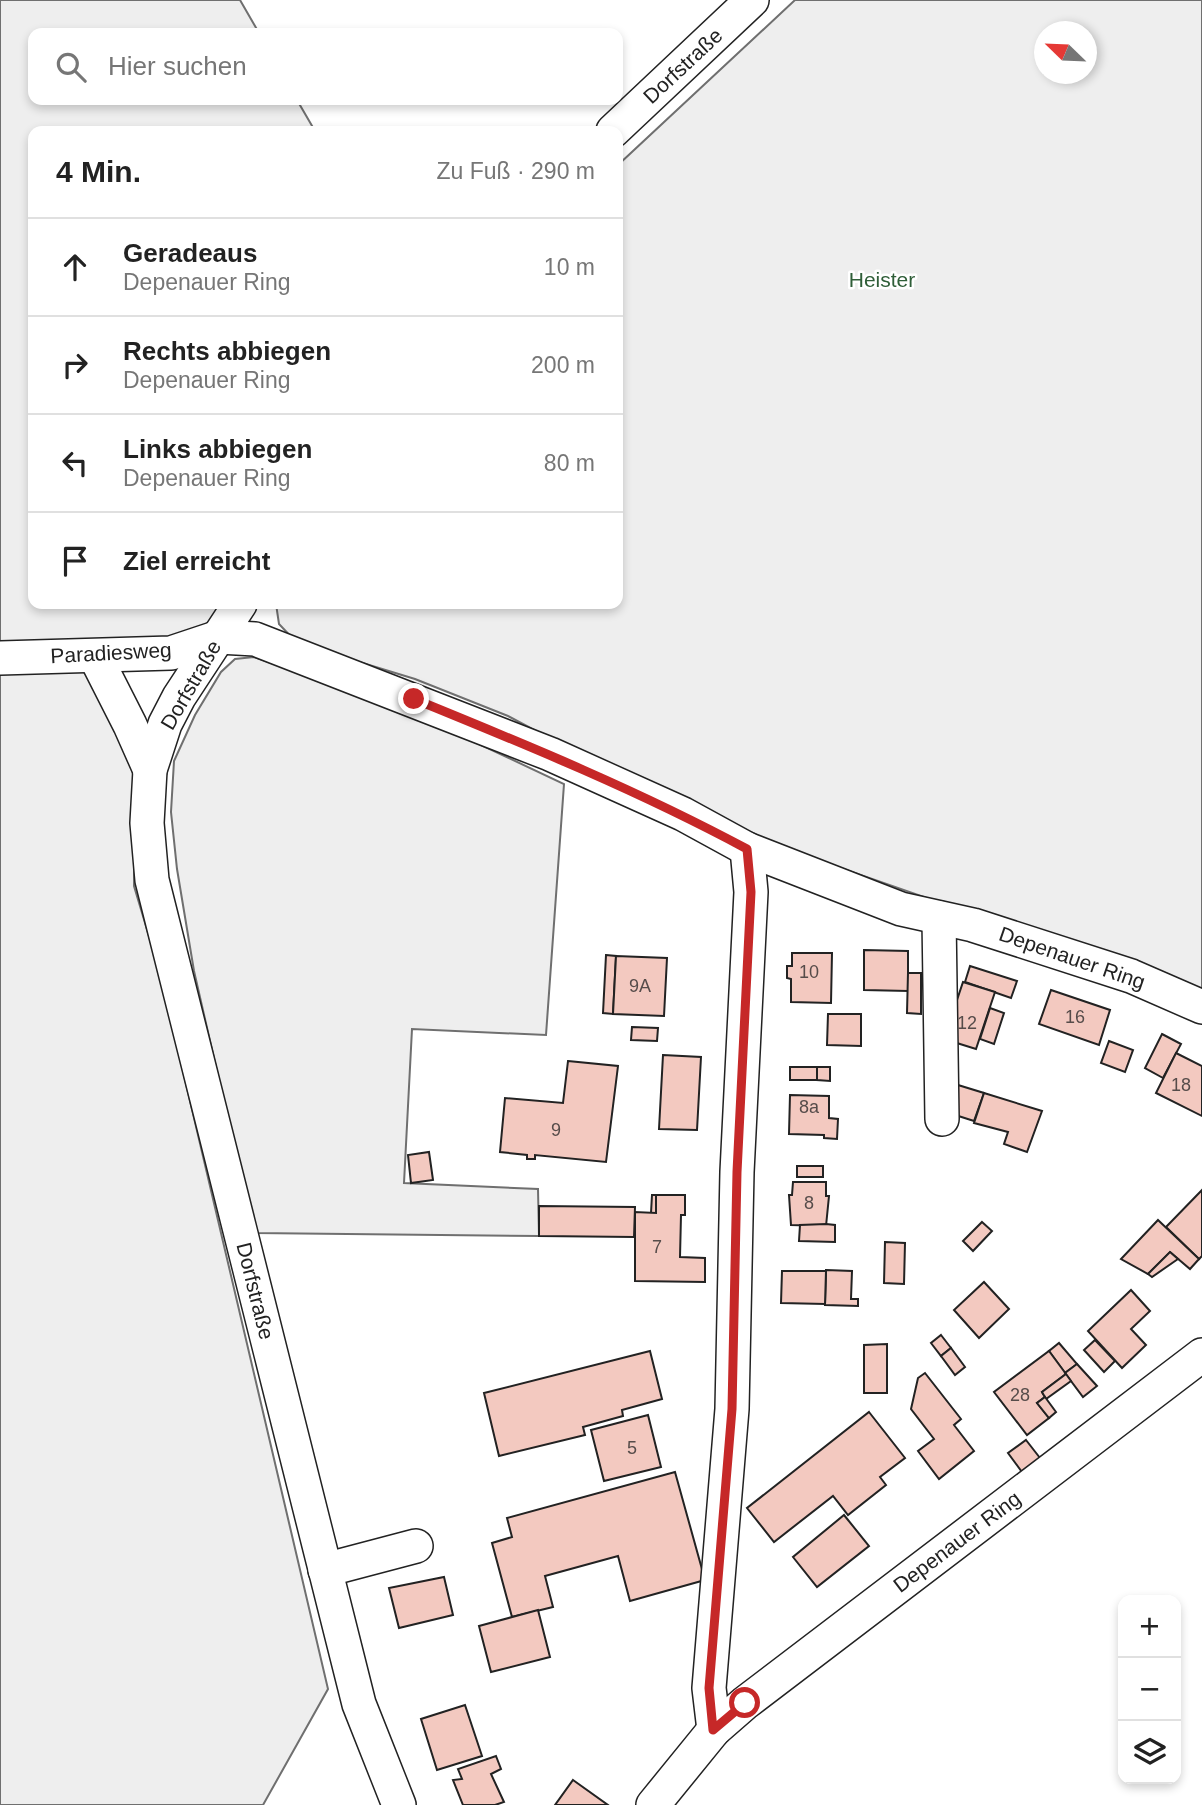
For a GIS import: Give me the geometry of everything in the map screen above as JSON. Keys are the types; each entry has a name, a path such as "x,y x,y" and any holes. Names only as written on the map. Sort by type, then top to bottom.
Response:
{"street":[{"name":"Dorfstraße","path":"619,126 752,0"},
{"name":"Dorfstraße","path":"237,609 179,697 165,724 150,770 146,823 152,880 359,1704 399,1805"},
{"name":"Paradiesweg","path":"0,658 171,653 219,637"},
{"name":"Depenauer Ring","path":"219,637 254,639 550,754 683,814 747,849 901,909 973,925 1131,976 1202,1007"},
{"name":"Dorfstraße","path":"96,656 150,770"},
{"path":"713,1730 709,1688 732,1409 737,1172 751,892 747,849"},
{"path":"939,918 942,1119"},
{"name":"Depenauer Ring","path":"653,1805 713,1730 1202,1355"},
{"path":"326,1570 416,1546"}],"green space":[{"path":"0,0 240,0 256,28 28,28 28,105 300,105 312,126 28,126 28,609 226,609 213,627 177,639 0,649"},
{"name":"Heister","path":"795,0 1202,0 1202,994 755,838 617,774 508,716 415,679 297,643 279,624 277,609 623,609 623,160"},
{"path":"254,657 413,713 564,784 546,1035 412,1029 404,1183 538,1189 539,1236 254,1233 194,971 177,869 171,812 174,761 195,715 221,672 235,659"},
{"path":"88,665 140,772 134,809 134,886 160,973 328,1689 263,1805 0,1805 0,667"}],"building":[{"path":"864,950 908,951 908,991 864,990"},
{"path":"792,953 832,953 831,1003 791,1002 791,979 787,978 787,966 792,966"},
{"path":"606,955 616,956 613,1014 603,1013"},
{"path":"616,956 667,958 664,1016 613,1014"},
{"path":"970,966 1017,981 1011,998 965,982"},
{"path":"908,973 921,973 921,1014 907,1013"},
{"path":"963,982 995,992 976,1049 944,1039"},
{"path":"1051,990 1110,1010 1099,1045 1039,1024"},
{"path":"990,1008 1004,1013 994,1044 980,1039"},
{"path":"828,1014 861,1014 861,1046 827,1045"},
{"path":"632,1027 658,1028 657,1041 631,1040"},
{"path":"1162,1034 1181,1044 1163,1078 1145,1068"},
{"path":"1109,1041 1133,1050 1125,1072 1101,1063"},
{"path":"1176,1053 1202,1066 1202,1116 1156,1093"},
{"path":"663,1055 701,1057 697,1130 659,1129"},
{"path":"568,1061 618,1066 606,1162 535,1155 535,1159 527,1159 527,1155 500,1152 505,1098 563,1103"},
{"path":"790,1067 817,1067 817,1080 790,1080"},
{"path":"817,1067 830,1067 830,1081 817,1080"},
{"path":"958,1085 984,1093 974,1121 949,1113"},
{"path":"984,1093 1042,1111 1027,1152 1004,1144 1008,1132 974,1123"},
{"path":"790,1095 829,1096 829,1118 838,1119 837,1139 824,1138 824,1135 789,1134"},
{"path":"429,1152 433,1180 411,1183 408,1155"},
{"path":"797,1166 823,1166 823,1177 797,1177"},
{"path":"793,1182 826,1182 826,1196 829,1196 826,1226 791,1225 789,1195 792,1195"},
{"path":"1202,1190 1202,1256 1199,1259 1166,1227"},
{"path":"652,1195 656,1195 656,1213 651,1213"},
{"path":"656,1195 685,1195 685,1215 681,1215 680,1257 705,1258 705,1282 635,1281 635,1212 656,1213"},
{"path":"539,1206 635,1207 634,1237 539,1236"},
{"path":"1158,1220 1199,1259 1190,1269 1170,1252 1148,1274 1121,1259"},
{"path":"982,1222 992,1231 973,1251 963,1241"},
{"path":"800,1225 835,1225 835,1242 799,1241"},
{"path":"885,1242 905,1243 904,1284 884,1283"},
{"path":"1170,1252 1178,1259 1152,1277 1148,1274"},
{"path":"826,1270 852,1271 851,1299 858,1299 858,1306 825,1305"},
{"path":"782,1271 826,1271 825,1304 781,1303"},
{"path":"984,1282 1009,1309 979,1338 954,1310"},
{"path":"1131,1290 1150,1311 1131,1329 1146,1345 1122,1368 1088,1331"},
{"path":"941,1335 951,1348 941,1356 931,1343"},
{"path":"1095,1340 1115,1361 1104,1372 1084,1350"},
{"path":"1059,1343 1077,1364 1065,1373 1049,1351"},
{"path":"887,1344 887,1393 864,1393 864,1345"},
{"path":"951,1348 965,1367 955,1375 941,1356"},
{"path":"650,1351 662,1399 622,1410 623,1416 583,1427 585,1435 499,1456 484,1393"},
{"path":"1049,1351 1066,1374 1042,1392 1045,1397 1037,1403 1049,1418 1027,1435 994,1392"},
{"path":"1077,1364 1097,1386 1083,1397 1065,1373"},
{"path":"925,1373 961,1419 954,1425 974,1451 939,1479 918,1451 934,1439 911,1409 918,1378"},
{"path":"1066,1374 1071,1381 1046,1399 1042,1392"},
{"path":"1045,1397 1056,1412 1049,1418 1037,1403"},
{"path":"869,1412 905,1458 880,1477 886,1485 848,1515 833,1496 774,1542 747,1508"},
{"path":"648,1415 661,1467 604,1481 591,1430"},
{"path":"1026,1440 1040,1458 1022,1472 1008,1453"},
{"path":"675,1472 705,1580 630,1601 618,1556 545,1576 553,1607 512,1617 492,1543 512,1537 507,1518"},
{"path":"844,1515 869,1546 817,1587 793,1557"},
{"path":"444,1577 453,1615 399,1628 389,1588"},
{"path":"538,1610 550,1657 491,1672 479,1626"},
{"path":"465,1705 482,1756 437,1770 421,1719"},
{"path":"496,1756 501,1769 491,1774 504,1802 495,1805 463,1805 453,1780 462,1779 458,1769"},
{"path":"573,1780 608,1805 555,1805"}],"route":[{"path":"414,699 550,754 683,814 747,849 751,892 737,1172 732,1409 709,1688 713,1730 745,1703"}]}
